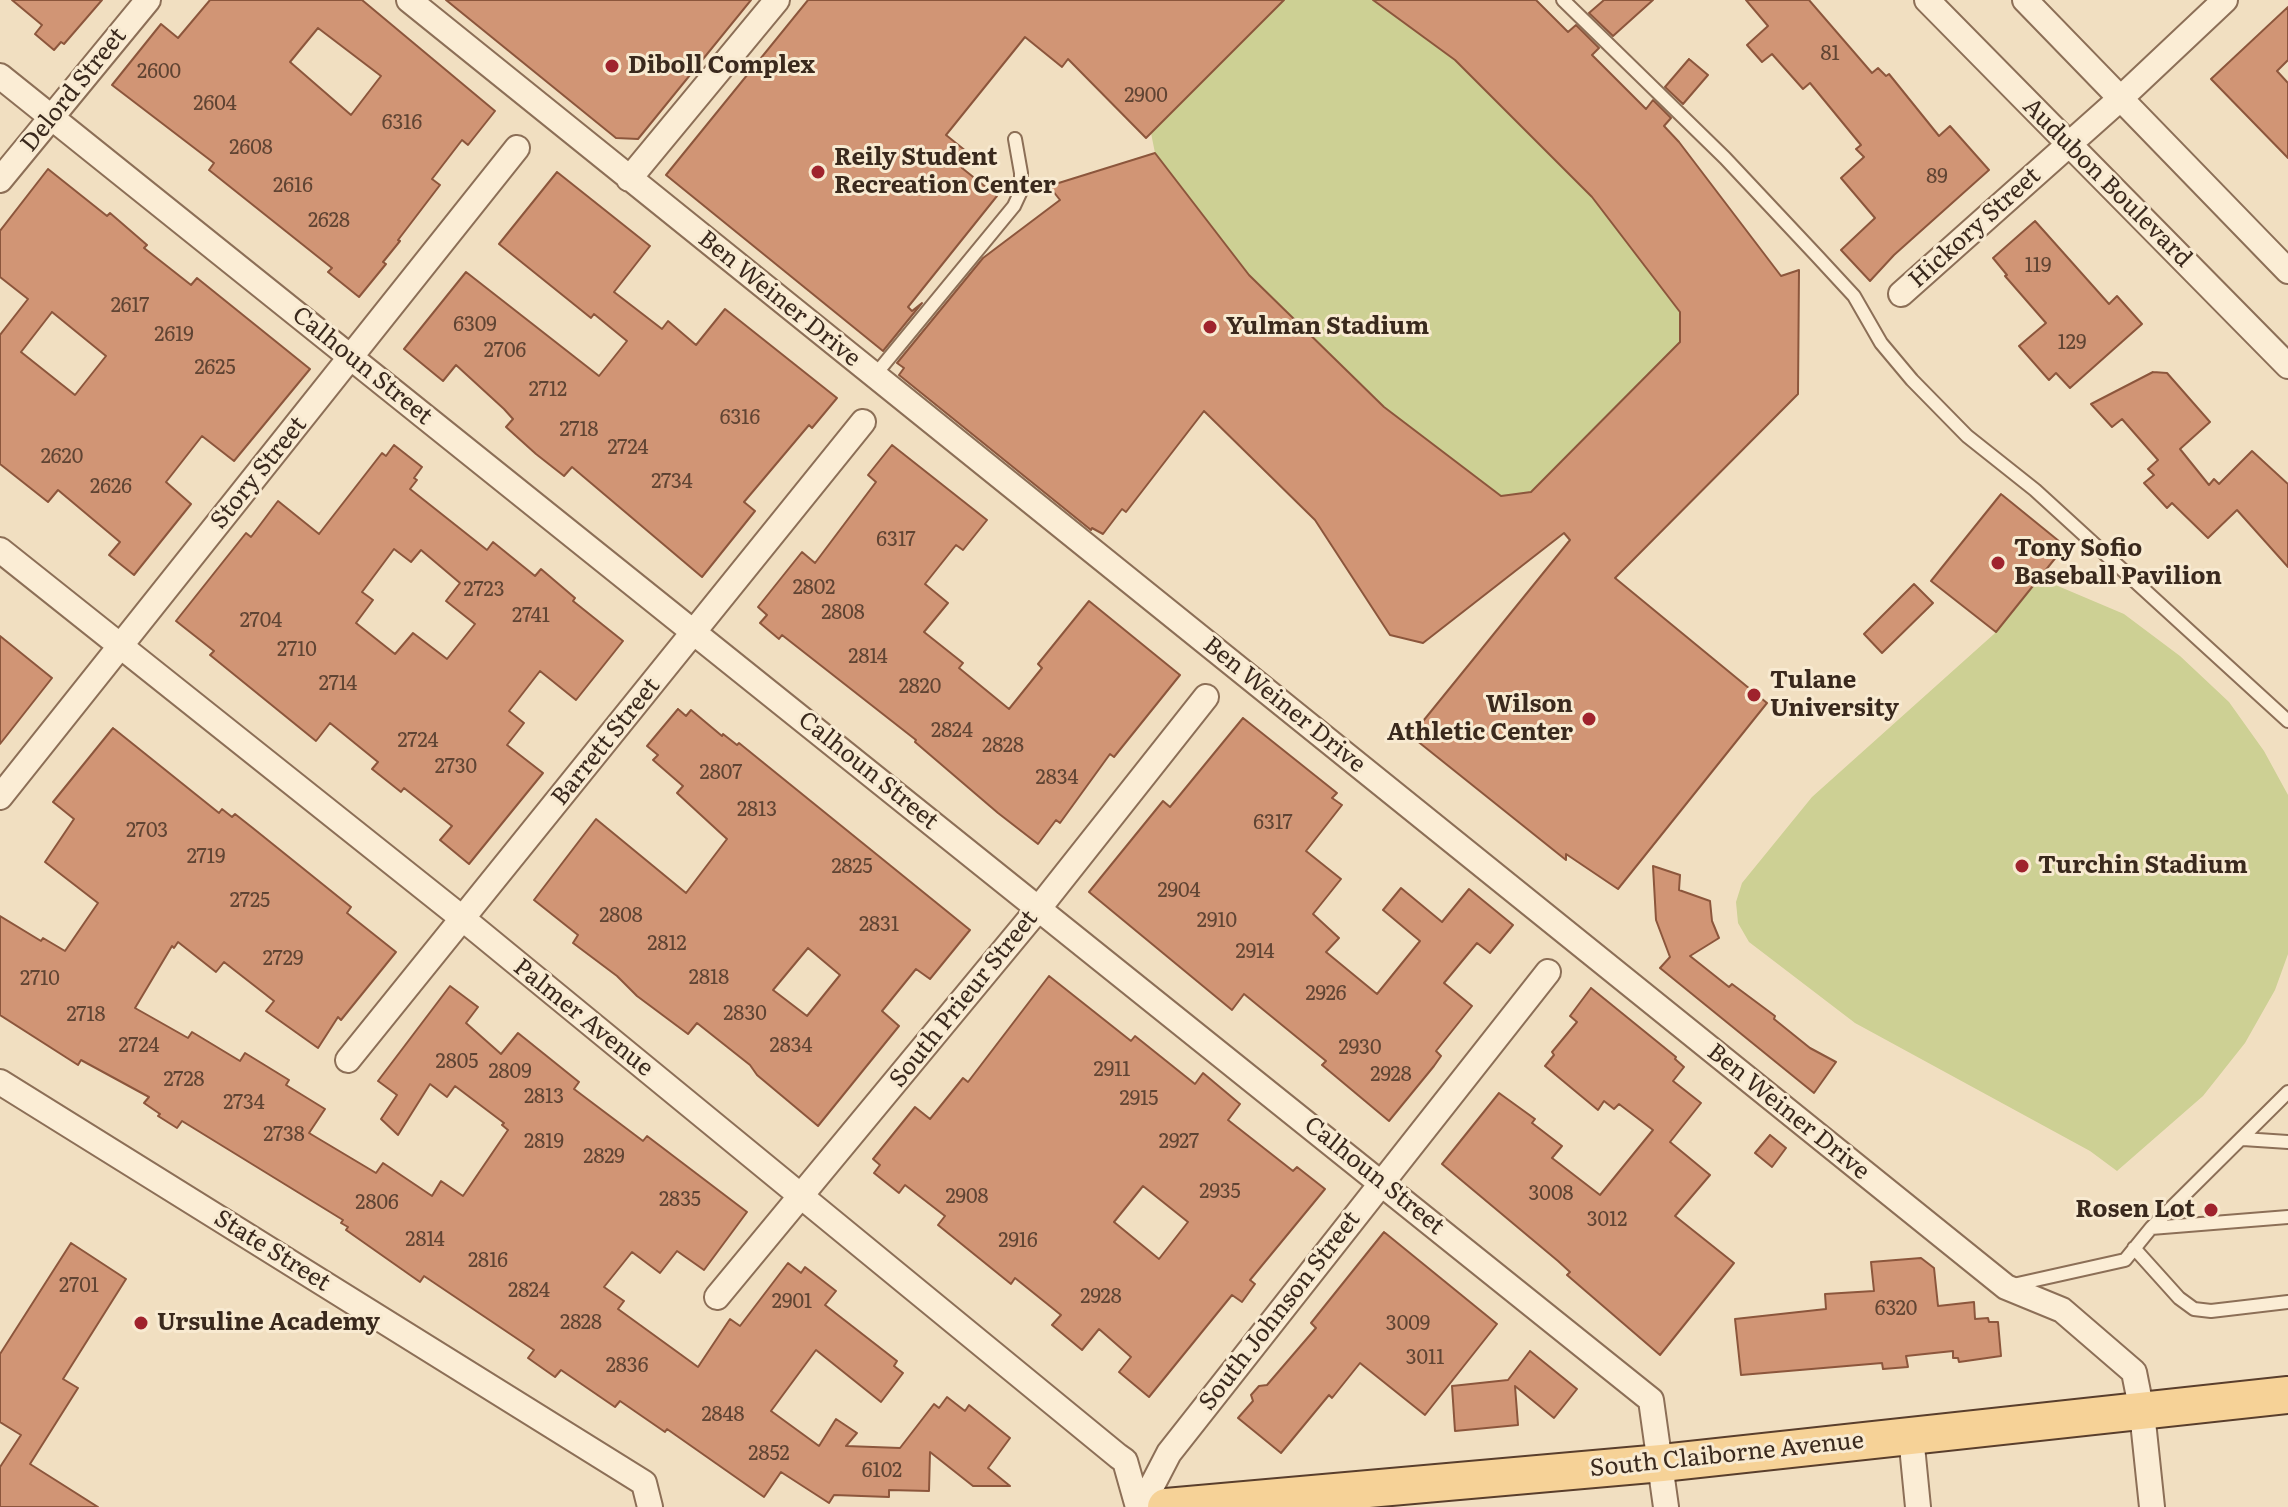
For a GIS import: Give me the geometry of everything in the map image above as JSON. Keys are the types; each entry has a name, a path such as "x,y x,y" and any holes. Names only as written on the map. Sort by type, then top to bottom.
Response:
{"main road":[{"name":"South Claiborne Avenue","path":"1166,1507 1662,1463 2288,1395"}],"street":[{"name":"Delord Street","path":"0,180 148,0"},
{"name":"Ben Weiner Drive","path":"409,0 2006,1287 2062,1310 2134,1372 2142,1412 2152,1507"},
{"path":"629,179 777,0"},
{"name":"Audubon Boulevard","path":"1927,0 2288,366"},
{"path":"2025,0 2288,271"},
{"name":"Hickory Street","path":"1901,294 2121,98 2225,0"},
{"name":"Calhoun Street","path":"0,76 1651,1400 1666,1507"},
{"name":"Story Street","path":"0,797 517,148"},
{"name":"Barrett Street","path":"348,1060 863,422"},
{"name":"Palmer Avenue","path":"0,550 462,918 1125,1461 1140,1507"},
{"name":"South Prieur Street","path":"717,1297 1039,908 1206,697"},
{"name":"South Johnson Street","path":"1140,1507 1169,1453 1548,972"},
{"name":"State Street","path":"0,1082 644,1483 650,1507"},
{"path":"1911,1436 1918,1507"}],"lane":[{"path":"1563,0 1725,158 1817,256 1854,296 1881,343 1967,436 2035,490 2288,721"},
{"path":"875,375 1014,206 1021,191 1015,139"},
{"path":"2006,1287 2125,1260 2151,1228 2288,1092"},
{"path":"2243,1139 2288,1142"},
{"path":"2151,1228 2288,1217"},
{"path":"2134,1248 2179,1298 2194,1309 2211,1311 2288,1302"}],"green space":[{"path":"1284,0 1373,0 1455,60 1592,197 1680,312 1680,342 1532,492 1501,496 1384,407 1249,275 1155,153 1151,133"},
{"name":"Turchin Stadium","path":"2039,578 2124,614 2180,656 2229,702 2264,751 2288,795 2288,954 2275,990 2245,1043 2203,1096 2117,1171 2090,1151 1855,1023 1749,942 1738,923 1736,902 1742,883 1812,797 1994,634"}],"building":[{"path":"12,0 102,0 64,44 61,42 54,50 35,34 42,25"},
{"path":"210,0 362,0 495,111 468,145 462,140 432,179 440,185 398,240 383,262 386,264 359,297 328,272 332,268 209,170 214,163 112,85 161,24 178,38","holes":["318,28 381,76 351,115 290,62"]},
{"name":"Diboll Complex","path":"446,0 751,0 638,139 616,138"},
{"name":"Reily Student Recreation Center","path":"808,0 1284,0 1146,138 1068,59 1062,67 1025,37 946,135 972,156 962,168 997,196 908,307 912,311 922,303 883,351 666,175"},
{"path":"1373,0 1536,0 1568,32 1576,25 1599,48 1592,55 1646,109 1653,100 1671,118 1664,126 1781,276 1799,270 1798,394 1615,578 1767,703 1618,889 1566,854 1566,860 1411,736 1570,540 1564,533 1423,643 1390,635 1315,520 1204,411 1126,512 1122,509 1103,534 1091,530 899,375 904,368 897,363 983,258 1060,200 1049,186 1155,153 1249,275 1384,407 1501,496 1531,492 1680,342 1680,312 1592,197 1455,60"},
{"path":"1604,0 1653,0 1613,36 1589,13"},
{"path":"1746,0 1809,0 1872,73 1878,68 1886,76 1889,74 1939,136 1950,126 1989,170 1894,255 1870,281 1841,250 1875,218 1841,178 1864,157 1856,149 1861,145 1810,83 1803,89 1772,54 1762,62 1747,45 1768,26"},
{"path":"2288,7 2288,60 2277,71 2288,83 2288,158 2211,79"},
{"path":"1689,59 1708,75 1683,104 1665,87"},
{"path":"48,169 107,216 110,213 147,245 144,248 191,285 197,278 310,369 234,461 202,436 166,482 191,504 134,575 109,555 120,542 58,490 48,502 0,464 0,335 28,299 0,277 0,231","holes":["52,312 106,356 75,395 21,352"]},
{"path":"557,172 650,246 614,292 662,329 668,321 696,345 725,309 837,398 812,428 809,425 744,502 755,511 702,577 572,467 564,476 536,454 506,427 513,419 456,365 443,381 404,349 466,272 599,376 627,341 594,314 591,318 499,244"},
{"path":"2035,221 2109,304 2117,296 2142,324 2070,388 2056,373 2049,380 2019,346 2046,323 1993,258"},
{"path":"2153,372 2167,373 2210,422 2180,449 2209,485 2214,479 2219,484 2252,451 2288,484 2288,567 2237,510 2208,538 2172,503 2167,508 2144,483 2154,475 2148,469 2158,460 2122,419 2112,427 2091,404"},
{"path":"394,445 422,467 410,489 487,550 493,542 535,576 541,569 575,598 573,601 623,641 576,700 540,671 509,711 524,723 507,745 543,773 469,864 440,840 452,826 404,788 401,792 372,769 378,762 330,723 316,741 210,655 214,651 176,621 246,533 251,537 278,501 319,534 382,453 386,456","holes":["394,549 411,562 421,550 460,583 446,601 475,624 447,659 413,633 395,654 356,623 373,600 362,592"]},
{"path":"892,445 987,520 963,550 956,545 925,584 948,603 924,632 963,663 959,668 1009,709 1042,668 1038,664 1089,601 1180,675 1114,757 1110,754 1060,823 1056,820 1038,844 916,740 782,635 779,639 760,623 767,615 758,607 802,552 815,563 876,482 868,475"},
{"name":"Tony Sofio Baseball Pavilion","path":"2001,494 2065,546 1996,632 1931,581"},
{"path":"1914,584 1933,603 1882,653 1864,634"},
{"path":"0,636 52,678 0,744"},
{"path":"678,709 686,716 691,710 722,736 737,745 739,743 970,930 930,979 916,969 882,1011 899,1026 818,1126 697,1023 688,1034 637,996 617,976 573,943 578,935 534,900 596,819 686,893 727,839 677,793 683,786 653,760 658,755 647,746","holes":["808,948 840,975 807,1016 773,990"]},
{"path":"1243,718 1337,793 1332,798 1342,805 1306,851 1341,879 1313,914 1339,938 1326,952 1377,994 1420,941 1383,910 1401,888 1442,922 1469,889 1513,925 1490,953 1477,943 1444,983 1472,1006 1436,1051 1441,1056 1434,1066 1389,1121 1322,1065 1326,1061 1244,994 1232,1010 1089,892 1163,801 1170,807"},
{"path":"113,728 219,813 222,809 232,817 235,814 254,829 351,907 347,913 396,952 341,1020 338,1017 318,1048 266,1011 274,1001 224,962 216,972 178,942 174,948 172,946 135,1008 188,1038 192,1032 240,1061 245,1053 289,1080 286,1085 325,1109 309,1133 376,1173 383,1163 432,1196 441,1181 463,1196 508,1130 502,1125 504,1123 455,1086 447,1097 430,1084 398,1135 381,1119 397,1095 378,1081 450,986 478,1007 466,1023 501,1054 518,1033 579,1082 574,1089 643,1141 647,1136 747,1212 704,1270 677,1251 660,1273 632,1252 604,1287 624,1301 618,1309 698,1367 730,1319 740,1326 788,1263 801,1273 805,1267 836,1291 825,1305 897,1361 894,1366 903,1373 881,1402 816,1350 771,1411 819,1446 836,1419 857,1433 846,1446 900,1448 934,1404 939,1408 947,1397 965,1411 969,1405 1010,1438 988,1468 1010,1486 973,1486 930,1452 929,1491 889,1490 889,1497 834,1495 829,1503 781,1472 764,1497 667,1429 665,1432 620,1401 615,1407 561,1370 555,1377 528,1358 534,1350 424,1276 420,1282 346,1230 348,1227 341,1223 343,1220 182,1121 177,1128 158,1116 160,1114 144,1103 149,1097 81,1060 78,1065 0,1015 0,916 41,941 43,938 65,951 98,903 45,862 74,819 53,802"},
{"path":"1653,866 1680,875 1679,890 1710,901 1712,921 1719,938 1690,956 1729,987 1732,984 1775,1016 1774,1019 1810,1048 1836,1062 1814,1093 1660,968 1670,957 1656,920"},
{"path":"1049,976 1131,1041 1135,1036 1195,1084 1203,1073 1240,1104 1228,1120 1293,1171 1297,1167 1325,1189 1250,1280 1255,1284 1242,1302 1232,1295 1149,1397 1119,1372 1131,1357 1099,1329 1082,1350 1052,1325 1061,1315 1015,1278 1011,1284 938,1225 945,1216 905,1185 899,1193 874,1173 880,1165 873,1159 915,1107 930,1119 963,1078 968,1082","holes":["1143,1186 1188,1222 1159,1259 1114,1222"]},
{"path":"1591,988 1676,1057 1684,1067 1673,1081 1701,1103 1670,1142 1710,1175 1675,1216 1734,1263 1660,1355 1567,1275 1570,1272 1558,1261 1442,1164 1499,1093 1535,1119 1532,1123 1562,1146 1552,1158 1600,1195 1653,1130 1619,1104 1614,1109 1604,1101 1598,1110 1545,1066 1554,1055 1552,1052 1577,1022 1570,1016"},
{"path":"1770,1135 1786,1148 1772,1167 1755,1153"},
{"path":"1384,1232 1497,1324 1425,1415 1360,1363 1281,1453 1238,1418 1253,1401 1251,1395 1259,1386 1267,1385 1316,1328 1311,1323"},
{"path":"71,1243 126,1279 63,1379 78,1388 30,1464 98,1507 0,1507 0,1467 21,1435 0,1422 0,1354"},
{"path":"1921,1258 1934,1268 1938,1306 1974,1302 1975,1319 1988,1318 1989,1322 1998,1322 2001,1356 1959,1362 1958,1358 1953,1358 1953,1351 1906,1356 1908,1367 1883,1369 1882,1363 1741,1375 1735,1319 1826,1309 1825,1294 1874,1291 1871,1262"},
{"path":"1530,1351 1577,1389 1554,1418 1515,1386 1518,1425 1455,1431 1452,1386 1508,1380"}],"place":[{"name":"Diboll Complex","path":"612,66"},
{"name":"Reily Student Recreation Center","path":"818,172"},
{"name":"Yulman Stadium","path":"1210,327"},
{"name":"Tony Sofio Baseball Pavilion","path":"1998,563"},
{"name":"Tulane University","path":"1754,695"},
{"name":"Wilson Athletic Center","path":"1589,719"},
{"name":"Turchin Stadium","path":"2022,866"},
{"name":"Rosen Lot","path":"2211,1210"},
{"name":"Ursuline Academy","path":"141,1323"}]}
